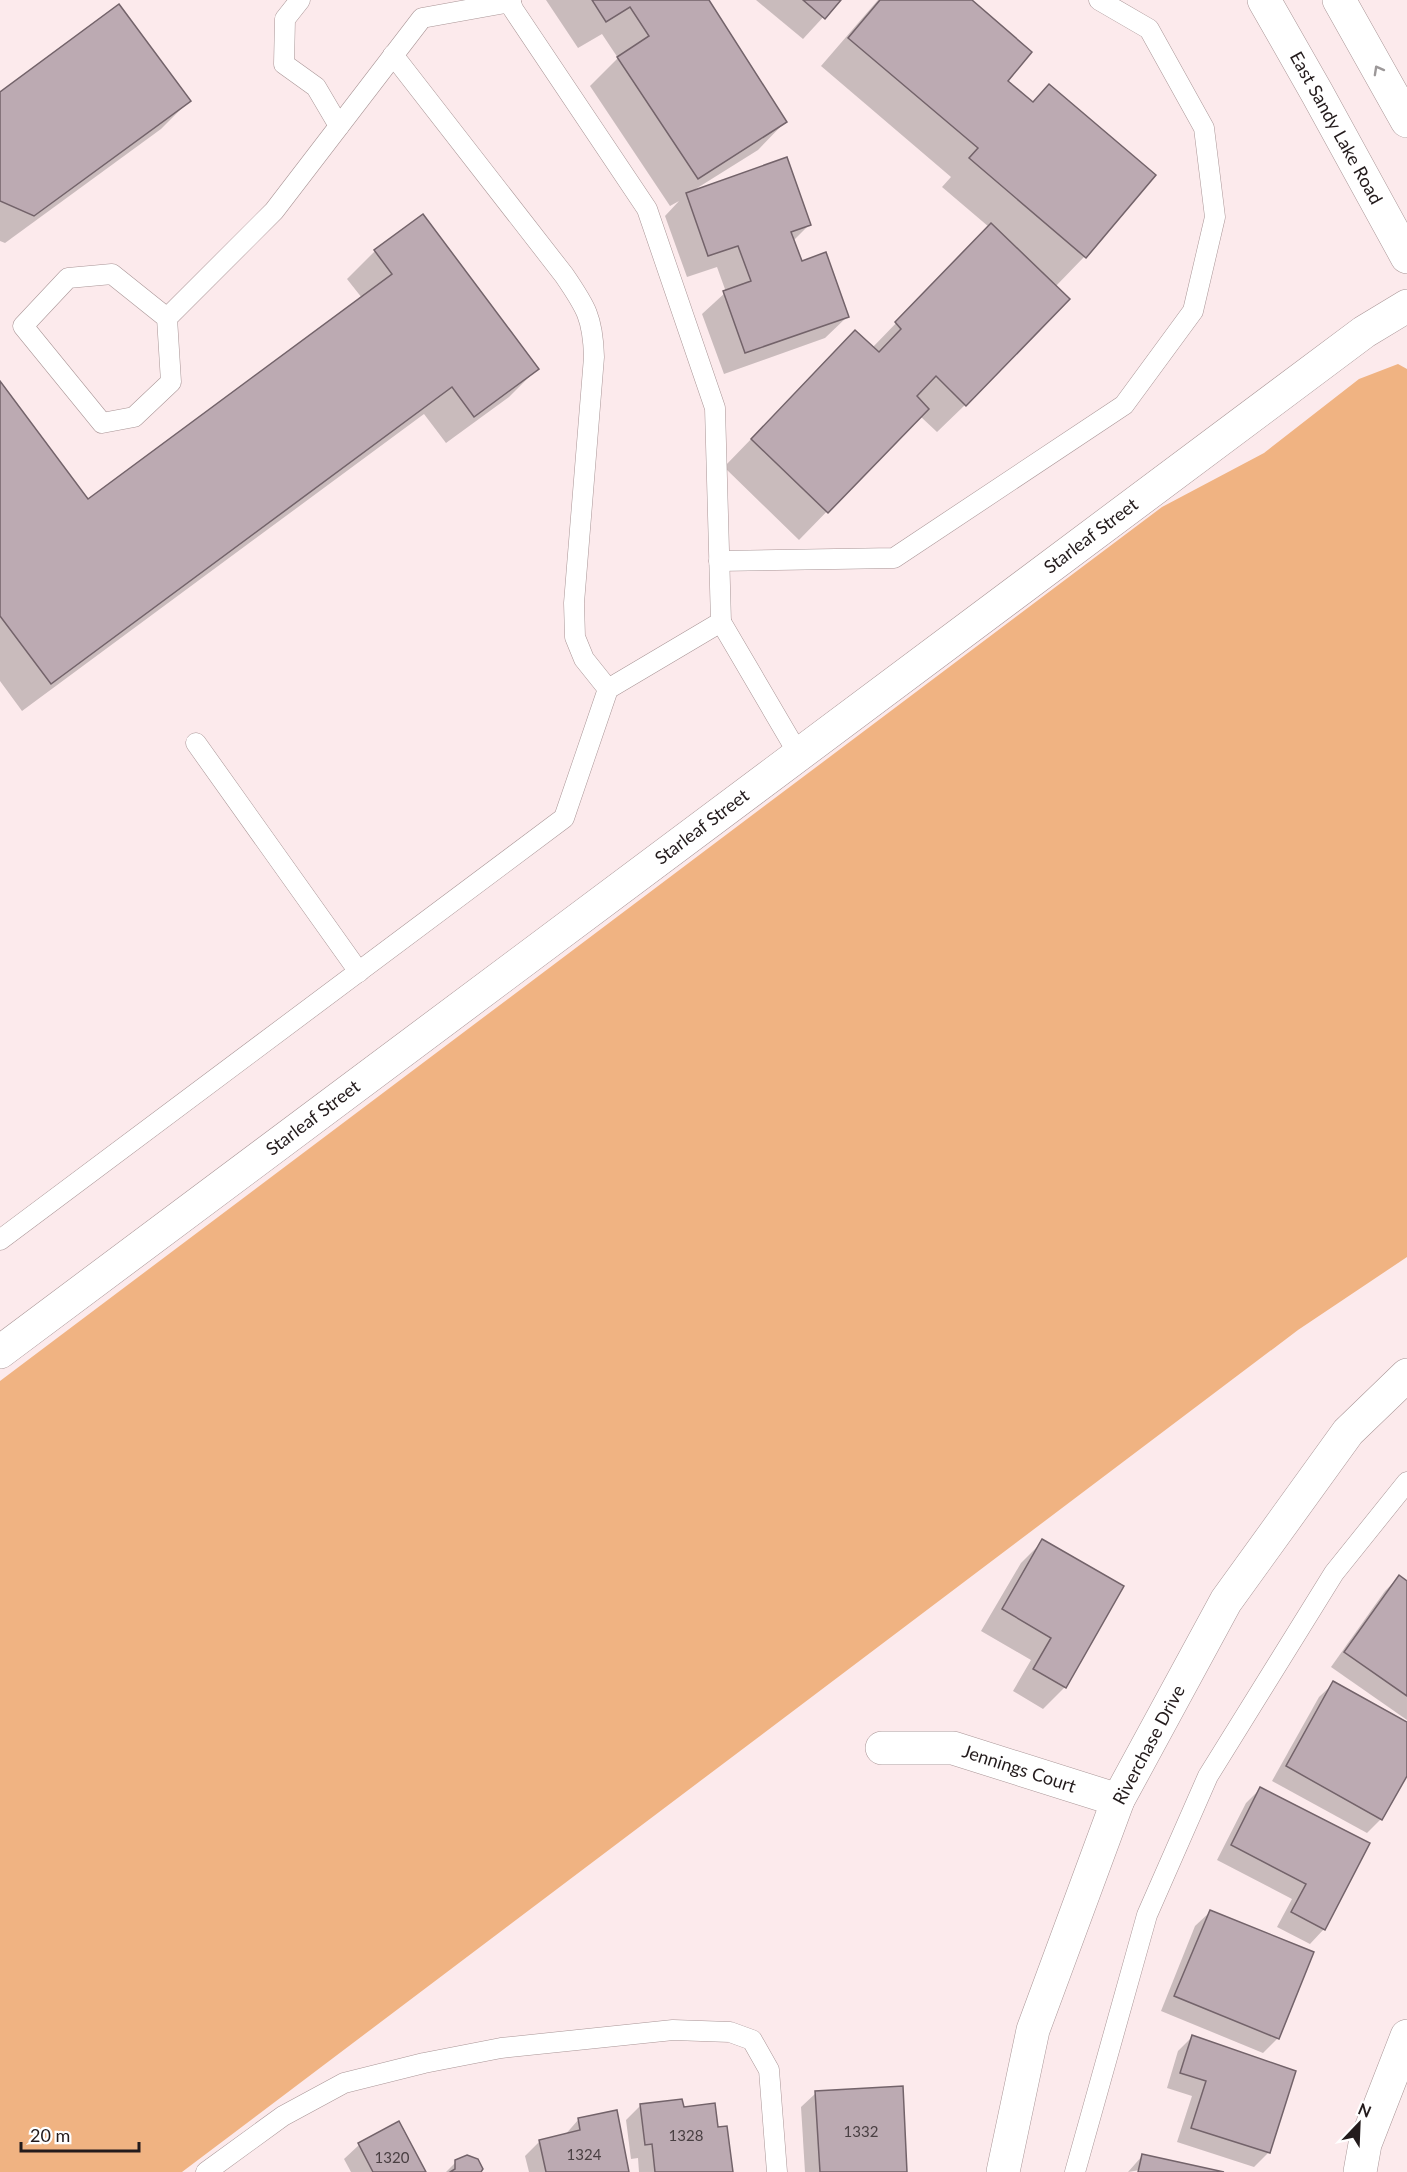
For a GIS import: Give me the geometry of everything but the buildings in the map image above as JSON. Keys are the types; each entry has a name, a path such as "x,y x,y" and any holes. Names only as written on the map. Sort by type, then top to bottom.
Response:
{"street":[{"name":"East Sandy Lake Road","path":"1264,0 1407,257"},
{"path":"1339,0 1407,121"},
{"name":"Starleaf Street","path":"0,1352 1364,332 1407,306"},
{"name":"Riverchase Drive","path":"1003,2172 1033,2030 1118,1800 1226,1601 1348,1432 1407,1375"},
{"name":"Jennings Court","path":"882,1748 953,1748 1118,1800"},
{"path":"1360,2172 1365,2145 1407,2036"}],"lane":[{"path":"300,0 285,19 284,64 316,87 339,126"},
{"path":"719,561 894,558 1124,405 1192,311 1215,217 1204,128 1149,29 1099,0"},
{"path":"167,318 112,274 68,278 23,326 102,423 134,417 171,382 167,318 274,211 422,18 511,1 519,19 647,209 715,408 721,622 799,755"},
{"path":"393,55 564,275 583,303 594,330 594,357 574,603 575,637 584,659 608,689"},
{"path":"0,1240 564,818 608,689 721,622"},
{"path":"196,743 359,972"},
{"path":"1075,2172 1147,1915 1208,1776 1334,1573 1407,1482"},
{"path":"206,2172 283,2116 344,2083 501,2048 673,2030 730,2032 752,2040 769,2070 777,2172"}],"shaded area":[{"path":"1398,364 1407,369 1407,1257 1298,1330 182,2172 0,2172 0,1381 1162,507 1264,453 1359,379"}]}
